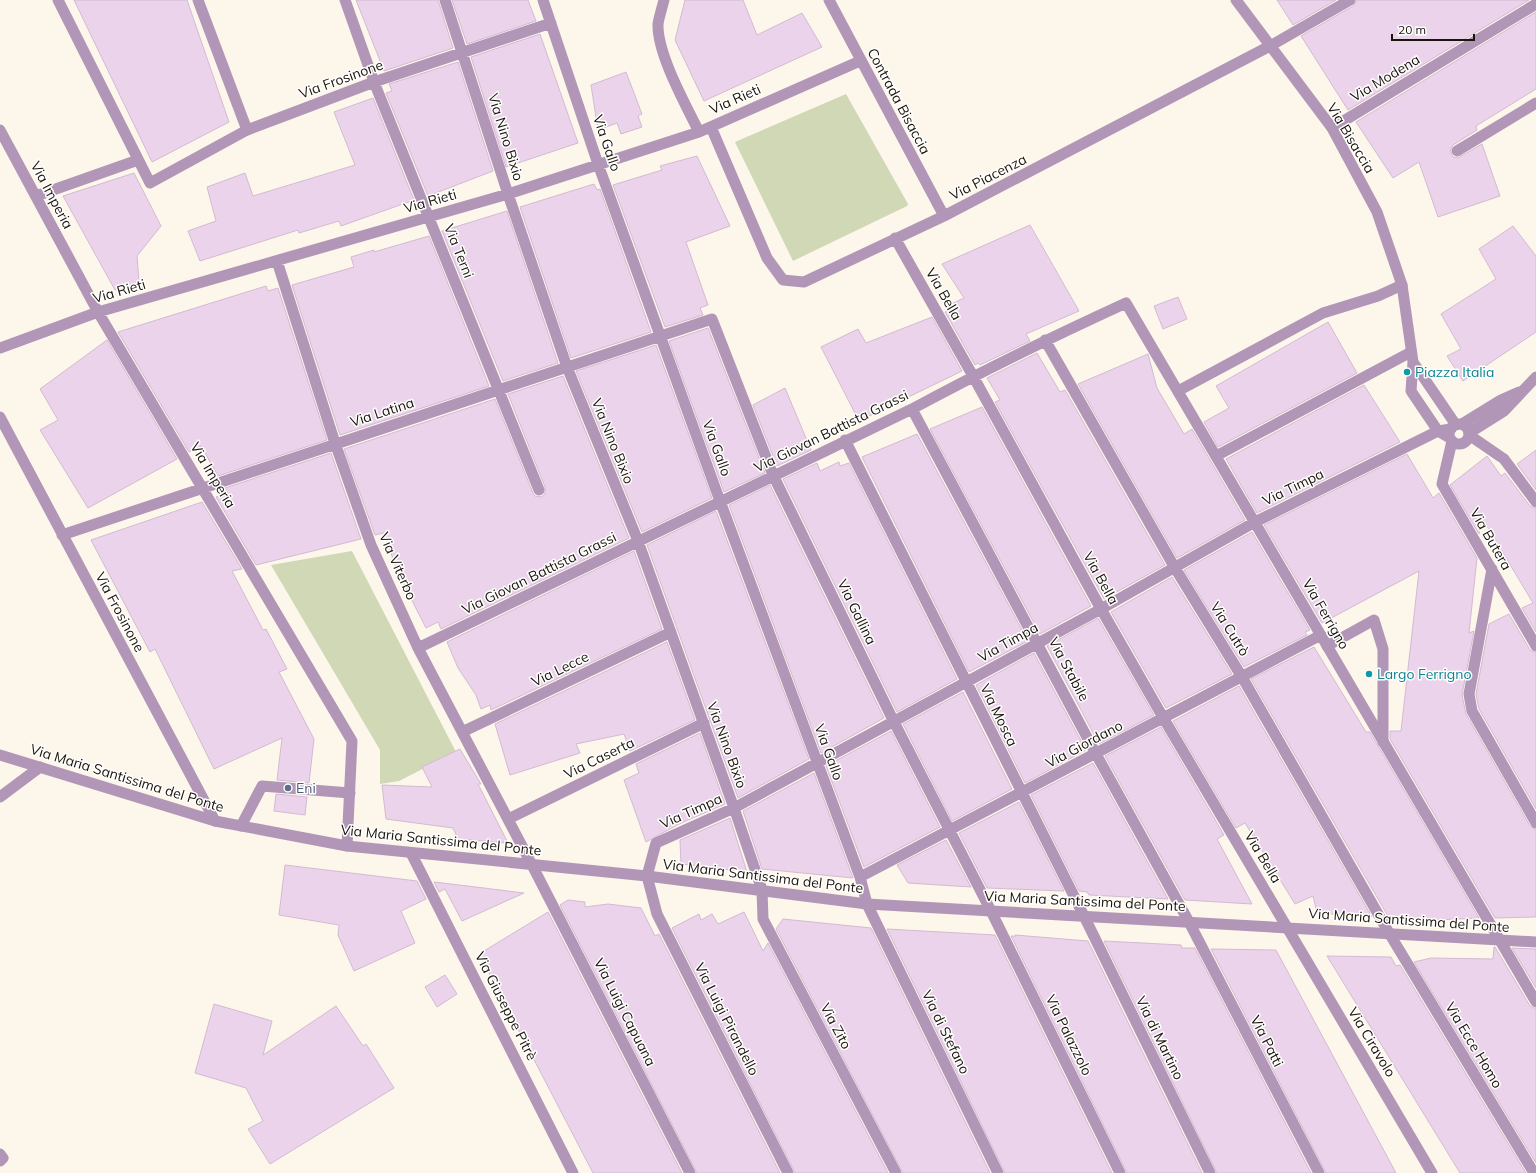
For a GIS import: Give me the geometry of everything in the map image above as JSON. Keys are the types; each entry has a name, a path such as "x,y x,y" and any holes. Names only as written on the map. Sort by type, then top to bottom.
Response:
{"street":[{"path":"36,196 138,160 58,0"},
{"path":"198,0 247,130"},
{"name":"Via Terni","path":"345,0 374,82 499,389 538,490"},
{"name":"Via Nino Bixio","path":"445,0 464,53 508,194 567,367 638,541 704,723 762,890"},
{"name":"Via Gallo","path":"543,0 598,164 720,501 860,877 867,904"},
{"path":"664,0 658,24 663,50 668,66 699,132"},
{"name":"Contrada Bisaccia","path":"829,0 860,61 944,216"},
{"name":"Via Bisaccia","path":"1236,0 1332,128 1377,212 1402,285 1412,357"},
{"name":"Via Piacenza","path":"711,127 768,258 783,280 804,282 944,216 1270,46 1350,0"},
{"name":"Via Modena","path":"1332,128 1536,4"},
{"name":"Via Frosinone","path":"138,160 150,183 247,130 374,82 551,23"},
{"name":"Via Rieti","path":"0,348 98,312 508,194 699,132 860,61"},
{"path":"1457,151 1536,103"},
{"name":"Via Imperia","path":"0,130 98,312 352,741 347,846"},
{"name":"Via Bella","path":"895,238 973,376 1101,609 1287,927"},
{"name":"Via Viterbo","path":"277,261 335,443 371,545 418,648 532,865"},
{"path":"1178,391 1323,313 1378,296 1402,285"},
{"name":"Via Giovan Battista Grassi","path":"418,648 845,440 912,409 973,376 1045,340 1126,303"},
{"name":"Via Ferrigno","path":"1126,303 1536,1002"},
{"name":"Via Latina","path":"62,535 335,443 712,319"},
{"name":"Via Gallina","path":"712,319 773,475 894,722 991,911"},
{"name":"Via Cutrò","path":"1045,340 1175,568 1242,677 1389,933"},
{"path":"1216,456 1360,379 1412,357"},
{"path":"1412,357 1411,391 1438,431 1459,432 1504,411 1536,377"},
{"path":"1412,357 1459,432 1504,459 1536,502"},
{"name":"Via Stabile","path":"912,409 1096,754 1189,922"},
{"name":"Via Frosinone","path":"0,417 215,821"},
{"name":"Via Timpa","path":"647,876 656,843 734,808 1101,609 1254,522 1438,431"},
{"name":"Via Butera","path":"1459,432 1442,484 1536,646"},
{"name":"Via Mosca","path":"845,440 1021,794 1084,916"},
{"path":"1492,569 1469,694 1472,711 1536,823"},
{"path":"1327,646 1374,620 1383,649 1383,742"},
{"name":"Via Lecce","path":"462,732 671,632"},
{"name":"Via Giordano","path":"860,877 1164,719 1321,635"},
{"name":"Via Caserta","path":"508,819 704,723"},
{"name":"Via Maria Santissima del Ponte","path":"0,755 215,821 347,846 647,876 867,904 1536,942"},
{"path":"0,797 40,767"},
{"path":"242,826 262,786 350,793"},
{"name":"Via Giuseppe Pitrè","path":"411,853 573,1173"},
{"name":"Via Luigi Capuana","path":"532,865 690,1173"},
{"name":"Via Luigi Pirandello","path":"647,876 657,914 788,1173"},
{"name":"Via Zito","path":"762,890 764,919 896,1173"},
{"name":"Via di Stefano","path":"867,904 998,1173"},
{"name":"Via Palazzolo","path":"991,911 1120,1173"},
{"name":"Via di Martino","path":"1084,916 1210,1173"},
{"name":"Via Patti","path":"1189,922 1319,1173"},
{"name":"Via Ciravolo","path":"1287,927 1432,1173"},
{"name":"Via Ecce Homo","path":"1389,933 1534,1173"},
{"path":"0,1154 3,1158 0,1161"}],"green space":[{"path":"846,94 908,204 907,206 793,261 735,142"},
{"path":"352,551 456,752 399,781 380,784 380,750 271,565"}],"building":[{"path":"74,0 187,0 229,122 152,162"},
{"path":"356,0 438,0 453,48 384,71"},
{"path":"452,0 528,0 536,21 467,44"},
{"path":"685,0 743,0 757,35 802,13 822,47 704,101 675,40"},
{"path":"1277,0 1336,0 1293,25"},
{"path":"1357,0 1529,0 1348,110 1301,36 1353,6"},
{"path":"1536,12 1536,89 1476,126 1477,130 1453,145 1450,151 1453,157 1458,158 1482,144 1500,196 1438,217 1419,162 1393,178 1356,122"},
{"path":"540,34 578,143 506,167 471,57"},
{"path":"458,62 493,171 428,196 386,93 392,91 389,84"},
{"path":"626,72 642,114 638,116 642,127 621,134 617,123 598,130 591,85"},
{"path":"373,98 414,200 341,226 339,221 299,233 298,230 200,261 188,231 216,221 207,187 245,173 253,196 355,165 334,112"},
{"path":"697,156 730,226 686,242 708,305 700,308 703,315 665,327 613,185 662,170 660,166"},
{"path":"134,173 161,226 137,256 139,282 115,290 63,196"},
{"path":"594,184 597,190 600,189 651,332 571,358 520,207"},
{"path":"507,211 558,363 503,381 442,231"},
{"path":"1030,225 1079,311 1026,334 1030,341 980,365 978,363 975,365 945,312 949,310 947,306 964,298 942,264"},
{"path":"1513,226 1536,256 1536,332 1463,381 1447,356 1461,349 1441,314 1496,279 1479,249"},
{"path":"429,236 489,386 340,435 292,285 354,267 351,257"},
{"path":"266,286 268,291 278,288 327,440 218,476 201,446 189,452 118,332"},
{"path":"1178,297 1187,319 1163,329 1154,306"},
{"path":"932,317 962,371 859,421 821,347 858,329 866,343"},
{"path":"1328,322 1357,373 1218,447 1204,422 1229,408 1216,386"},
{"path":"708,328 765,473 724,492 669,341"},
{"path":"107,340 177,459 88,508 40,430 58,420 40,389"},
{"path":"656,345 712,498 642,532 576,371"},
{"path":"1037,353 1060,392 1065,390 1165,565 1104,599 995,402 1000,400 987,378"},
{"path":"1148,354 1157,388 1184,434 1192,429 1245,520 1177,558 1078,384"},
{"path":"563,376 629,538 441,629 438,622 426,628 397,571 384,533 375,535 344,449 495,399 533,493 535,496 541,497 545,494 545,487 508,394"},
{"path":"1364,385 1400,442 1257,513 1226,459"},
{"path":"785,388 811,450 777,466 753,405"},
{"path":"982,407 1091,606 1040,634 930,429"},
{"path":"917,434 1028,641 969,672 862,457"},
{"path":"1536,450 1536,490 1517,464"},
{"path":"331,453 361,539 256,565 216,497 228,493 225,488"},
{"path":"1407,454 1433,498 1439,493 1477,558 1469,633 1474,631 1462,695 1466,714 1530,826 1536,830 1536,917 1495,918 1390,739 1390,731 1401,731 1419,571 1322,623 1264,525"},
{"path":"1487,456 1501,476 1505,473 1530,506 1536,509 1536,632 1522,608 1533,603 1481,516 1479,534 1450,485"},
{"path":"839,462 840,466 849,463 957,679 897,712 783,479 817,463 820,471"},
{"path":"770,485 884,718 821,753 729,505"},
{"path":"202,502 242,569 232,571 263,630 266,629 287,669 279,672 314,739 309,783 277,780 282,738 214,769 155,649 150,652 91,540"},
{"path":"716,511 809,759 738,798 647,545"},
{"path":"1252,532 1310,630 1305,632 1307,635 1244,667 1184,570"},
{"path":"634,551 662,629 491,710 490,705 481,709 476,695 458,668 447,642"},
{"path":"1172,577 1232,674 1166,708 1111,612"},
{"path":"1509,614 1530,650 1536,653 1536,809 1479,709 1476,694 1489,624"},
{"path":"1098,618 1154,715 1099,744 1047,646"},
{"path":"667,642 695,720 630,751 624,734 576,744 580,753 510,775 495,724"},
{"path":"1314,647 1366,732 1370,732 1479,918 1417,921 1389,918 1251,679"},
{"path":"1034,653 1086,750 1025,783 976,685"},
{"path":"1239,686 1372,917 1317,913 1313,896 1295,904 1245,823 1236,828 1173,721"},
{"path":"963,692 1012,789 952,821 903,724"},
{"path":"1161,727 1224,835 1217,839 1252,904 1185,900 1105,756"},
{"path":"891,731 940,827 864,867 826,766"},
{"path":"700,733 725,804 679,824 646,842 624,780 639,773 636,764"},
{"path":"460,749 481,784 478,784 508,843 458,839 453,828 386,819 382,785 432,787 422,767"},
{"path":"1093,763 1168,899 1089,895 1087,892 1079,891 1031,795"},
{"path":"814,773 853,878 762,869 743,811"},
{"path":"276,794 307,797 305,815 274,811"},
{"path":"1019,802 1064,891 987,888 959,833"},
{"path":"730,818 747,872 681,864 680,840"},
{"path":"946,840 971,887 908,883 897,865"},
{"path":"285,865 417,881 426,899 401,911 415,943 354,971 338,935 339,925 279,915"},
{"path":"434,882 524,893 462,921 445,889 439,892"},
{"path":"568,900 585,902 585,907 608,904 641,908 655,936 659,934 780,1173 697,1173 560,905"},
{"path":"548,912 682,1173 593,1173 479,954"},
{"path":"744,912 763,951 768,943 888,1173 795,1173 672,928 699,914 701,920 712,914 718,924"},
{"path":"783,919 871,928 990,1173 903,1173 776,929"},
{"path":"887,929 995,935 1112,1173 1005,1173"},
{"path":"1015,935 1088,941 1202,1173 1127,1173 1011,936 1016,936"},
{"path":"1104,941 1181,945 1182,948 1195,948 1311,1173 1217,1173"},
{"path":"1494,947 1530,1006 1536,1009 1536,1163 1414,962 1431,958 1493,959"},
{"path":"1512,948 1536,949 1536,988"},
{"path":"1211,949 1276,950 1396,1173 1326,1173"},
{"path":"1327,956 1391,957 1396,966 1400,965 1526,1173 1460,1173"},
{"path":"445,975 457,994 437,1007 425,987"},
{"path":"214,1004 272,1021 263,1055 336,1006 363,1046 366,1044 394,1088 270,1164 248,1129 263,1121 246,1088 195,1073"}],"place":[{"name":"Piazza Italia","path":"1407,372"},
{"name":"Largo Ferrigno","path":"1369,674"},
{"name":"Eni","path":"288,788"}]}
